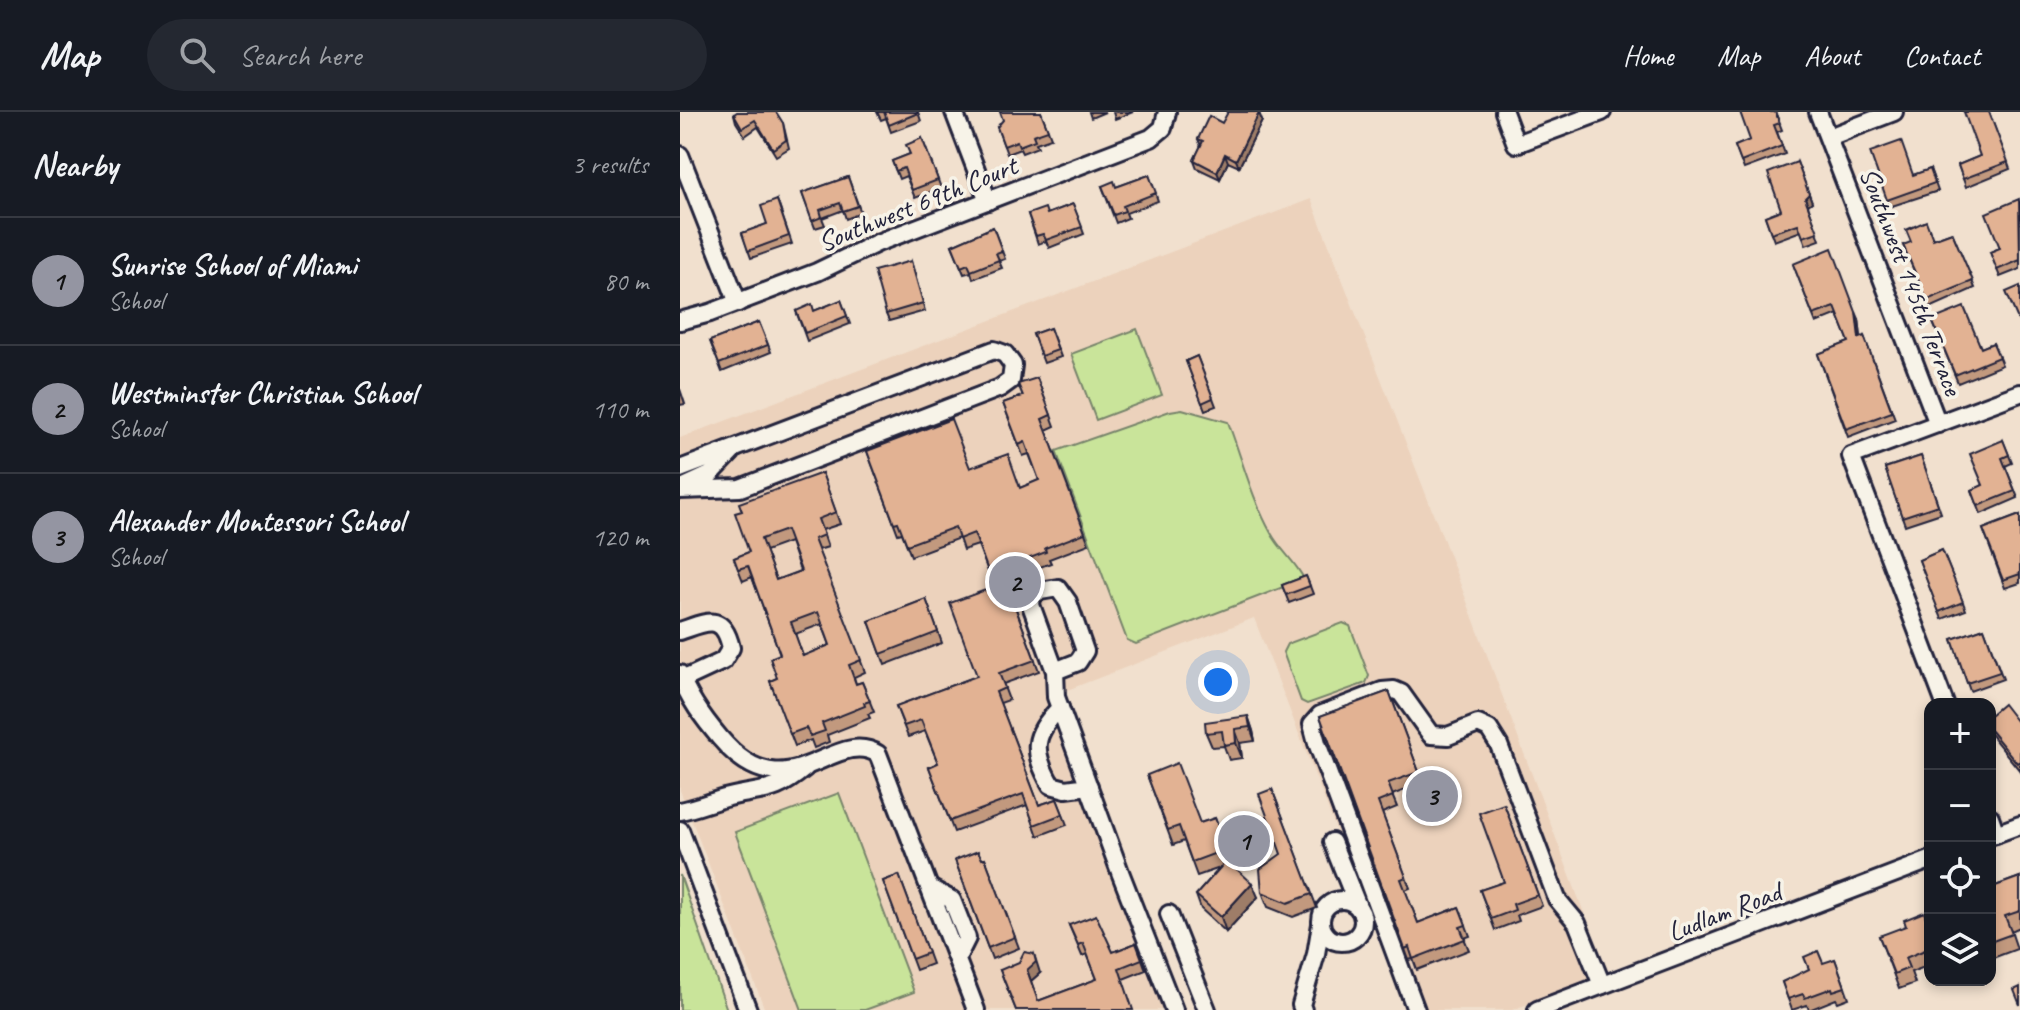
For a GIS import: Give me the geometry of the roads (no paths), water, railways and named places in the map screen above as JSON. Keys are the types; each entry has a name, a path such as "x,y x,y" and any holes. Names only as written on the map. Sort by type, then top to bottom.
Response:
{"street":[{"path":"954,112 988,201"},
{"path":"1504,112 1516,144 1602,112"},
{"name":"Southwest 145th Terrace","path":"1818,112 1938,424"},
{"path":"1829,137 1894,112"},
{"name":"Southwest 69th Court","path":"680,321 738,303 825,269 877,243 1151,138 1161,131 1167,117"},
{"path":"680,155 738,303"},
{"path":"680,490 740,488 1003,386 1011,380 1013,365 1005,354 994,350 685,467"},
{"path":"1943,698 1851,456 2019,397"},
{"path":"680,490 710,475 733,450"},
{"path":"685,467 708,464 717,468 732,488"},
{"path":"1055,671 1078,662 1085,651 1068,602 1058,588 1052,587 1032,596 1031,605 1055,671 1056,697 1174,1010"},
{"path":"680,631 707,621 717,623 726,631 731,648 723,661 681,679 703,717 744,761 773,772 805,768 854,749 868,749 878,754 976,1010"},
{"path":"1416,1010 1312,724 1320,715 1382,691 1401,693 1431,735 1448,736 1478,724 1489,729 1499,745 1557,899 1577,923 1602,985"},
{"path":"1063,716 1042,725 1038,737 1039,756 1045,773 1051,785 1066,789 1089,786"},
{"path":"680,811 696,809 729,797 763,793 785,784 805,768"},
{"path":"1996,834 2020,825"},
{"path":"680,830 748,1010"},
{"path":"1316,954 1352,940 1361,930 1362,916 1332,842"},
{"name":"Ludlam Road","path":"1542,1009 1924,862"},
{"path":"1303,1010 1301,1005 1316,954 1324,910 1345,888 1345,875"},
{"path":"1335,901 1349,901 1359,910"},
{"path":"1169,914 1207,1010"},
{"path":"1321,924 1327,936 1346,942"}],"place":[{"name":"Westminster Christian School","path":"1015,582"},
{"name":"Alexander Montessori School","path":"1432,796"},
{"name":"Sunrise School of Miami","path":"1244,841"}]}
